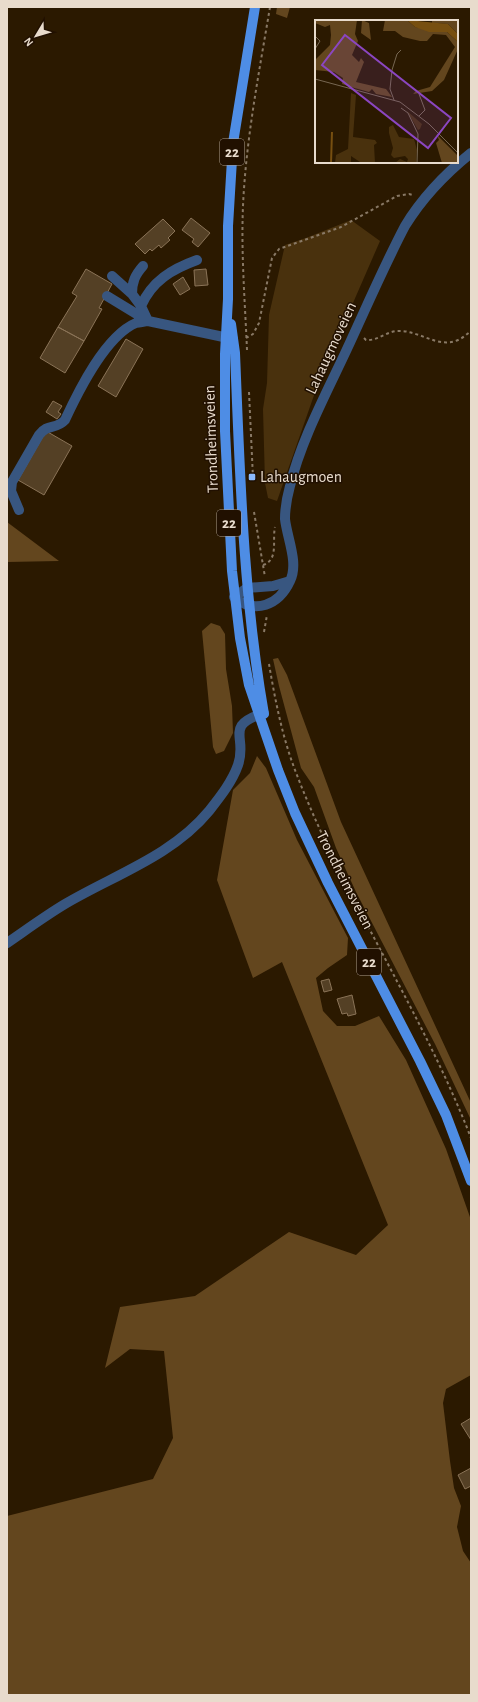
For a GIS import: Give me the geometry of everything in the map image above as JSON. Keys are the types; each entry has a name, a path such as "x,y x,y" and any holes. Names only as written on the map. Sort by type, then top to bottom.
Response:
{"main road":[{"name":"Trondheimsveien","path":"255,7 236,115 230,170 228,299 247,588 262,714 269,742 286,790 305,834 449,1122 471,1181"},
{"name":"Trondheimsveien","path":"230,338 225,431 234,597 249,685 262,714"}],"street":[{"name":"Lahaugmoveien","path":"290,581 293,566 285,517 288,491 298,460 325,396 402,231 411,216 440,180 471,153"},
{"path":"141,306 155,284 178,267 197,260"},
{"path":"132,294 132,283 136,274 143,266"},
{"path":"112,276 132,294 141,306 148,321"},
{"path":"107,296 148,321 230,338"},
{"path":"19,510 11,491 12,482 39,435 44,429 61,424 65,420 81,385 106,349 126,329 137,323 148,321"},
{"path":"290,581 275,601 267,604 249,606 241,603 234,597 247,588 274,586 290,581"},
{"path":"7,943 65,904 157,854 190,830 211,808 236,771 240,759 240,728 242,723 262,714"}],"path":[{"path":"247,353 243,256 245,180 252,116 270,7"},
{"path":"230,338 246,338 253,334 258,326 272,258 279,249 341,227 397,196 409,194 424,199"},
{"path":"357,329 364,333 365,339 368,340 399,330 409,331 439,342 458,340 471,331"},
{"path":"249,391 253,484"},
{"path":"254,506 257,536 265,578"},
{"path":"263,565 269,562 273,557 273,537 275,527 280,520 285,517"},
{"path":"264,638 267,615"},
{"path":"268,663 279,715 294,768 320,829 444,1076 471,1138"}],"shaded area":[{"path":"277,7 290,7 287,18 276,14"},
{"path":"351,220 380,241 319,381 277,501 268,498 265,483 263,409 267,383 269,315 285,245"},
{"path":"7,522 59,561 7,562"},
{"path":"211,623 220,626 225,634 226,669 232,706 233,733 224,751 216,754 213,747 202,631"},
{"path":"278,658 287,675 341,822 471,1103 471,1120 435,1044 356,892 336,848 314,787 301,768 273,659"},
{"path":"257,756 266,768 297,840 348,938 347,955 316,978 323,1011 337,1026 355,1026 379,1016 406,1060 446,1149 471,1220 471,1375 446,1389 443,1403 454,1488 461,1506 457,1527 463,1551 471,1563 471,1695 7,1695 7,1516 153,1479 173,1438 164,1351 130,1349 105,1368 120,1307 195,1296 289,1232 356,1255 388,1225 282,962 253,978 217,880 233,790 250,773"}],"building":[{"path":"191,218 210,233 198,247 192,242 194,239 182,230"},
{"path":"163,219 175,231 168,238 170,240 161,248 159,245 152,251 150,249 145,254 135,244"},
{"path":"86,269 112,284 99,308 102,309 84,341 58,327 77,296 72,293"},
{"path":"206,269 208,285 195,286 194,270"},
{"path":"183,277 190,289 180,295 173,284"},
{"path":"58,327 84,341 65,373 40,358"},
{"path":"126,339 143,349 116,397 98,386"},
{"path":"53,401 62,406 58,412 61,414 57,419 46,412"},
{"path":"46,431 72,446 44,495 18,480"},
{"path":"329,979 332,990 324,992 321,981"},
{"path":"352,995 356,1014 348,1016 347,1013 342,1014 337,999"},
{"path":"471,1418 471,1440 461,1424"},
{"path":"471,1468 471,1486 465,1489 458,1475"}],"place":[{"name":"Lahaugmoen","path":"252,477"}]}
